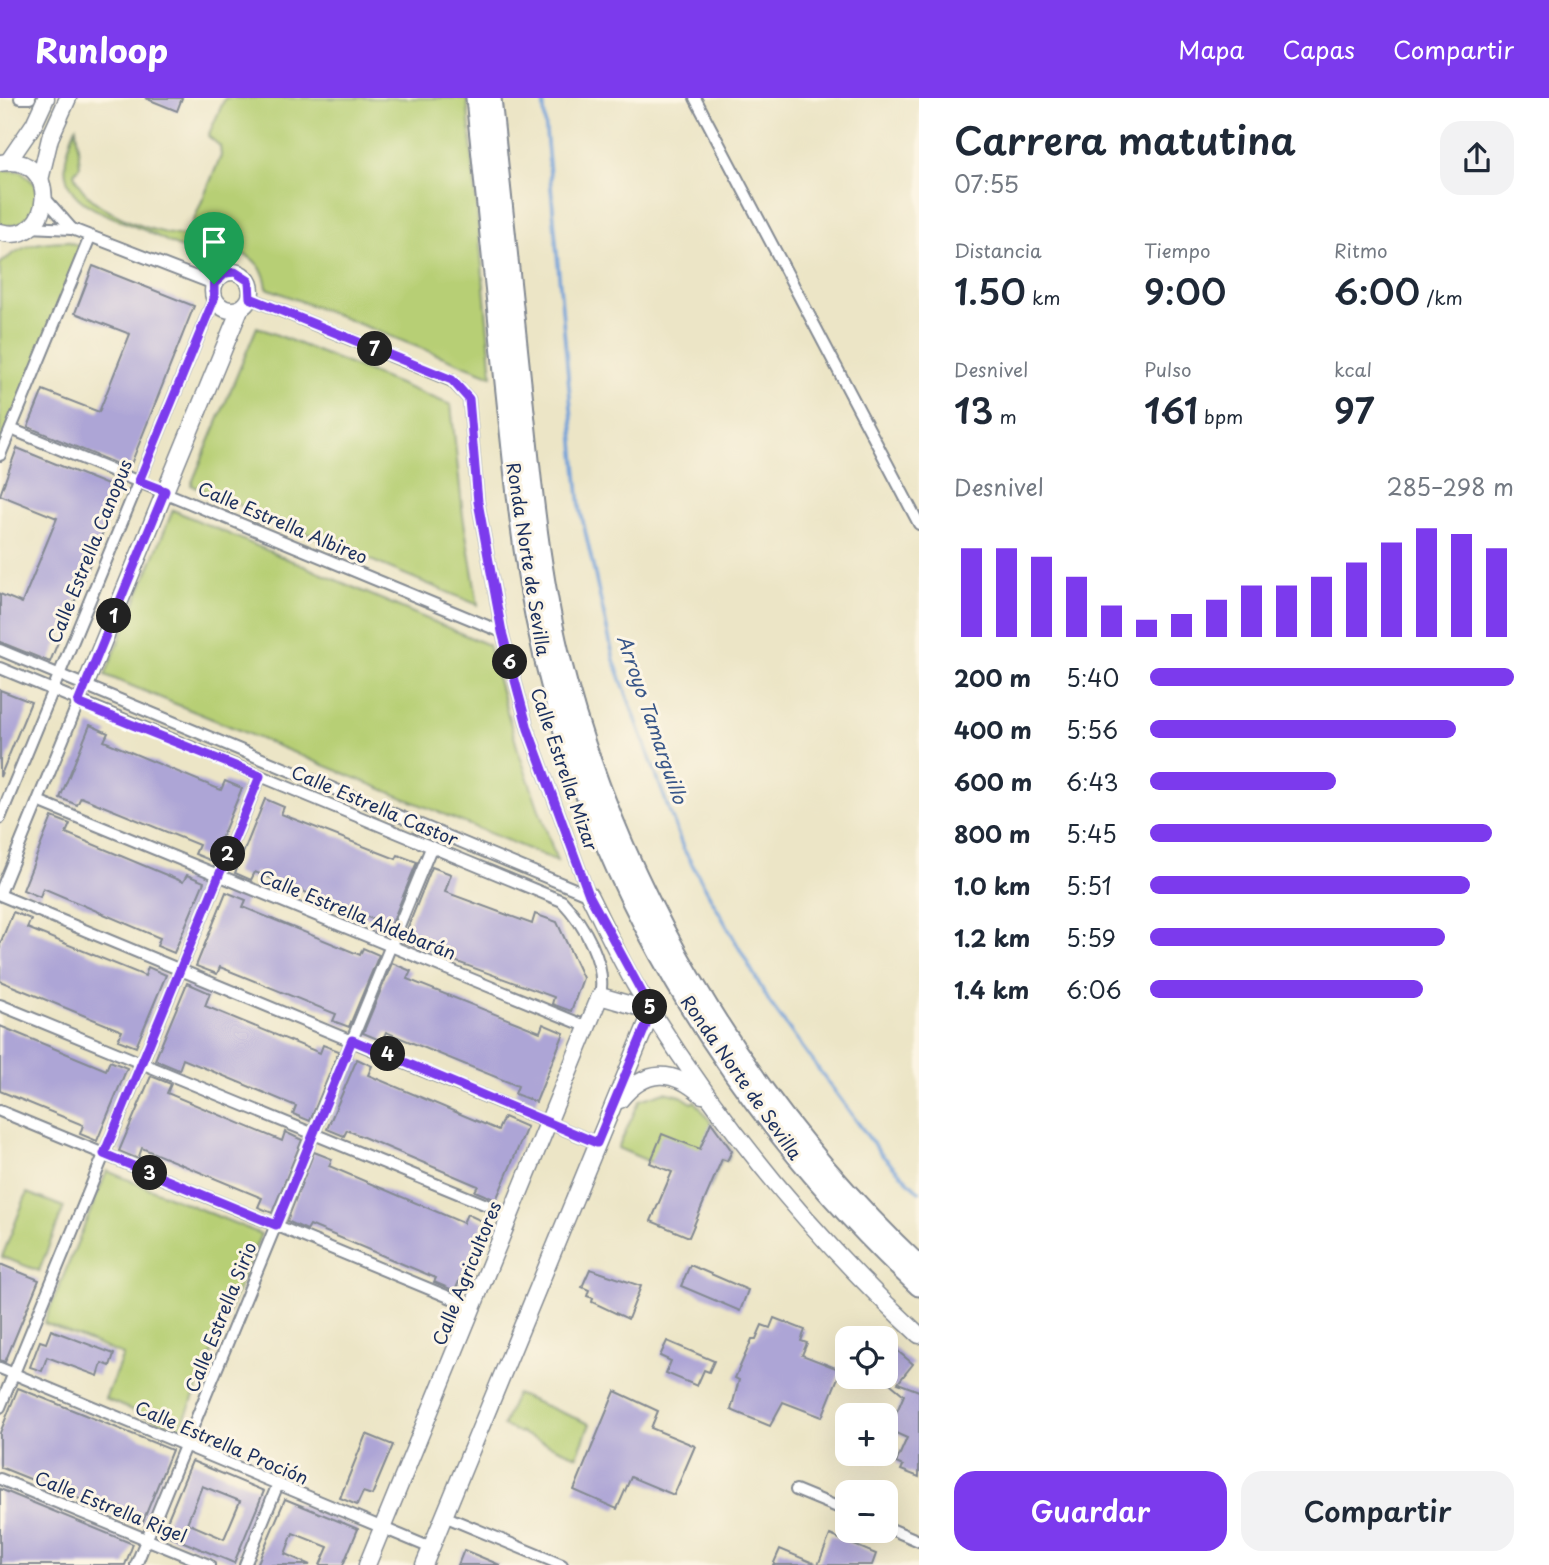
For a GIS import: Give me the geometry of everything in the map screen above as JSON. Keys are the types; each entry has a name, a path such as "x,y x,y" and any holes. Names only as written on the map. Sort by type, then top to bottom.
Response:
{"highway":[{"name":"Ronda Norte de Sevilla","path":"476,98 514,467 529,581 545,659 595,818 665,964 770,1125 833,1202 919,1286"},
{"name":"Ronda Norte de Sevilla","path":"491,98 540,554 570,693 605,800 676,955 785,1121 842,1189 919,1266"}],"street":[{"path":"20,98 30,98"},
{"path":"4,162 34,124 46,98"},
{"path":"68,98 50,138 40,180 45,198 72,229"},
{"path":"695,98 919,524"},
{"path":"4,162 21,163 40,180"},
{"path":"29,227 43,209 45,198"},
{"path":"2,235 29,227 72,229 214,292 225,309 245,303"},
{"path":"0,455 90,237"},
{"path":"214,292 226,273 243,275 249,281 245,303 0,894 597,1143"},
{"name":"Calle Estrella Canopus","path":"0,818 214,292"},
{"name":"Calle Estrella Mizar","path":"245,303 452,380 469,399 478,502 502,632 528,729 589,895 652,1011 724,1119"},
{"name":"Calle Estrella Albireo","path":"11,429 502,632"},
{"name":"Calle Estrella Castor","path":"0,650 589,895"},
{"name":"Calle Estrella Castor","path":"0,668 78,703 562,901 579,918 599,967 600,996"},
{"path":"0,1407 260,776"},
{"name":"Calle Estrella Aldebarán","path":"38,801 588,1027"},
{"name":"Calle Estrella Sirio","path":"136,1565 431,848"},
{"path":"424,1565 652,1011 600,996"},
{"name":"Calle Agricultores","path":"367,1565 600,996"},
{"path":"0,1004 510,1215"},
{"path":"612,1110 630,1087 645,1079 667,1075 688,1083 724,1119 774,1185 844,1261 919,1335"},
{"path":"0,1111 473,1307"},
{"name":"Calle Estrella Proción","path":"0,1368 431,1548"},
{"name":"Calle Estrella Rigel","path":"0,1479 209,1565"},
{"path":"245,1565 278,1484"},
{"path":"796,1490 835,1506"},
{"path":"444,1516 562,1565"},
{"path":"898,1532 919,1541"}],"green space":[{"path":"225,98 467,98 492,376 267,288 263,272 247,256 232,252 205,256 187,251 90,206 77,197 69,185 65,170 67,151 76,127 80,166 74,173 80,186 91,198 104,208 138,225 187,236 221,156 220,146 208,136"},
{"path":"0,170 21,171 36,185 38,205 18,224 0,226"},
{"path":"67,241 85,249 5,442 0,440 0,264 30,245"},
{"path":"257,327 451,405 463,516 478,605 191,485"},
{"path":"173,510 488,645 518,750 557,861 105,675"},
{"path":"665,1092 681,1096 692,1103 695,1101 732,1151 727,1161 722,1159 710,1188 618,1148 640,1100"},
{"path":"107,1171 261,1234 180,1430 105,1399 123,1355 44,1323"},
{"path":"27,1193 64,1207 39,1271 2,1257"},
{"path":"516,1394 590,1424 577,1456 503,1426"}],"building":[{"path":"145,98 182,98 177,111"},
{"path":"93,266 194,306 129,469 28,427 43,390 99,412 130,334 75,313"},
{"path":"17,448 120,490 50,662 0,642 0,594 22,603 57,518 0,495"},
{"path":"0,690 31,702 0,777"},
{"path":"90,725 108,733 104,741 221,790 225,781 242,788 212,861 195,854 199,845 81,797 77,805 60,798"},
{"path":"265,799 284,807 281,814 396,859 398,855 417,862 388,933 373,927 375,920 255,872 251,880 235,873"},
{"path":"52,817 70,824 66,833 183,882 187,875 204,882 174,953 157,946 160,938 43,888 40,897 23,890"},
{"path":"432,867 451,874 445,892 532,924 535,914 557,922 583,978 571,1011 552,1004 554,997 402,942"},
{"path":"226,892 246,900 243,907 360,955 363,948 379,955 349,1027 333,1021 336,1014 220,967 217,974 196,966"},
{"path":"13,912 31,919 27,928 145,976 148,967 166,975 136,1047 118,1040 122,1031 0,981 0,944"},
{"path":"392,963 411,971 407,979 540,1032 543,1024 564,1033 536,1102 515,1094 518,1086 386,1032 382,1041 363,1033"},
{"path":"187,983 210,993 205,1006 320,1053 323,1045 339,1051 310,1121 293,1114 296,1106 183,1059 179,1070 155,1060"},
{"path":"0,1026 106,1070 110,1061 127,1068 97,1141 80,1134 83,1125 0,1091"},
{"path":"357,1059 372,1066 368,1075 498,1130 504,1117 527,1127 496,1200 475,1191 478,1186 347,1130 344,1136 327,1129"},
{"path":"151,1076 171,1084 167,1093 282,1141 285,1132 302,1140 272,1213 258,1207 262,1198 142,1148 138,1159 119,1151"},
{"path":"711,1122 732,1151 727,1161 722,1159 689,1237 651,1221 672,1172 650,1163 662,1134 700,1149"},
{"path":"314,1152 332,1159 329,1166 463,1223 467,1214 484,1222 455,1291 434,1282 436,1278 310,1225 307,1230 287,1221"},
{"path":"0,1264 39,1280 5,1362 0,1360"},
{"path":"690,1265 748,1290 740,1311 681,1286"},
{"path":"590,1269 641,1286 628,1319 592,1302 593,1298 587,1296 589,1290 582,1287"},
{"path":"774,1318 805,1330 801,1341 807,1343 802,1355 835,1368 835,1385 822,1417 783,1402 770,1426 731,1410 739,1380 735,1378 752,1339 756,1339 762,1325 770,1328"},
{"path":"51,1330 114,1354 110,1366 102,1363 98,1376 47,1357 42,1371 30,1367 40,1341 46,1343"},
{"path":"667,1341 714,1361 709,1372 704,1370 697,1386 666,1373 671,1361 660,1356"},
{"path":"898,1351 913,1364 898,1383"},
{"path":"898,1383 919,1391 919,1477 901,1470 903,1466 898,1464 907,1438 898,1434 898,1409 904,1395 897,1389"},
{"path":"18,1388 172,1450 142,1524 0,1467 0,1433"},
{"path":"615,1391 658,1411 651,1428 695,1446 674,1495 631,1477 617,1509 574,1490"},
{"path":"366,1434 393,1445 372,1495 363,1492 357,1505 340,1498"},
{"path":"192,1461 264,1491 234,1563 162,1533","holes":["202,1486 240,1501 224,1539 187,1523"]},
{"path":"0,1489 133,1544 125,1565 0,1565"},
{"path":"285,1499 358,1529 343,1565 320,1565 328,1547 293,1533 285,1554 310,1565 257,1565"},
{"path":"830,1535 835,1537 835,1543 849,1543 876,1554 872,1565 818,1565"},
{"path":"780,1549 818,1565 773,1565"},
{"path":"464,1550 500,1565 458,1565"}],"waterway":[{"name":"Arroyo Tamarguillo","path":"543,98 580,508 614,660 683,848 770,1003 880,1153 919,1192"}],"route":[{"path":"226,273 243,275 249,281 250,298 452,380 463,389 469,399 478,502 502,632 528,729 589,895 637,988 652,1011 597,1143 352,1040 276,1225 104,1154 260,776 78,703 165,491 139,481 214,299 214,284 226,273"}]}
